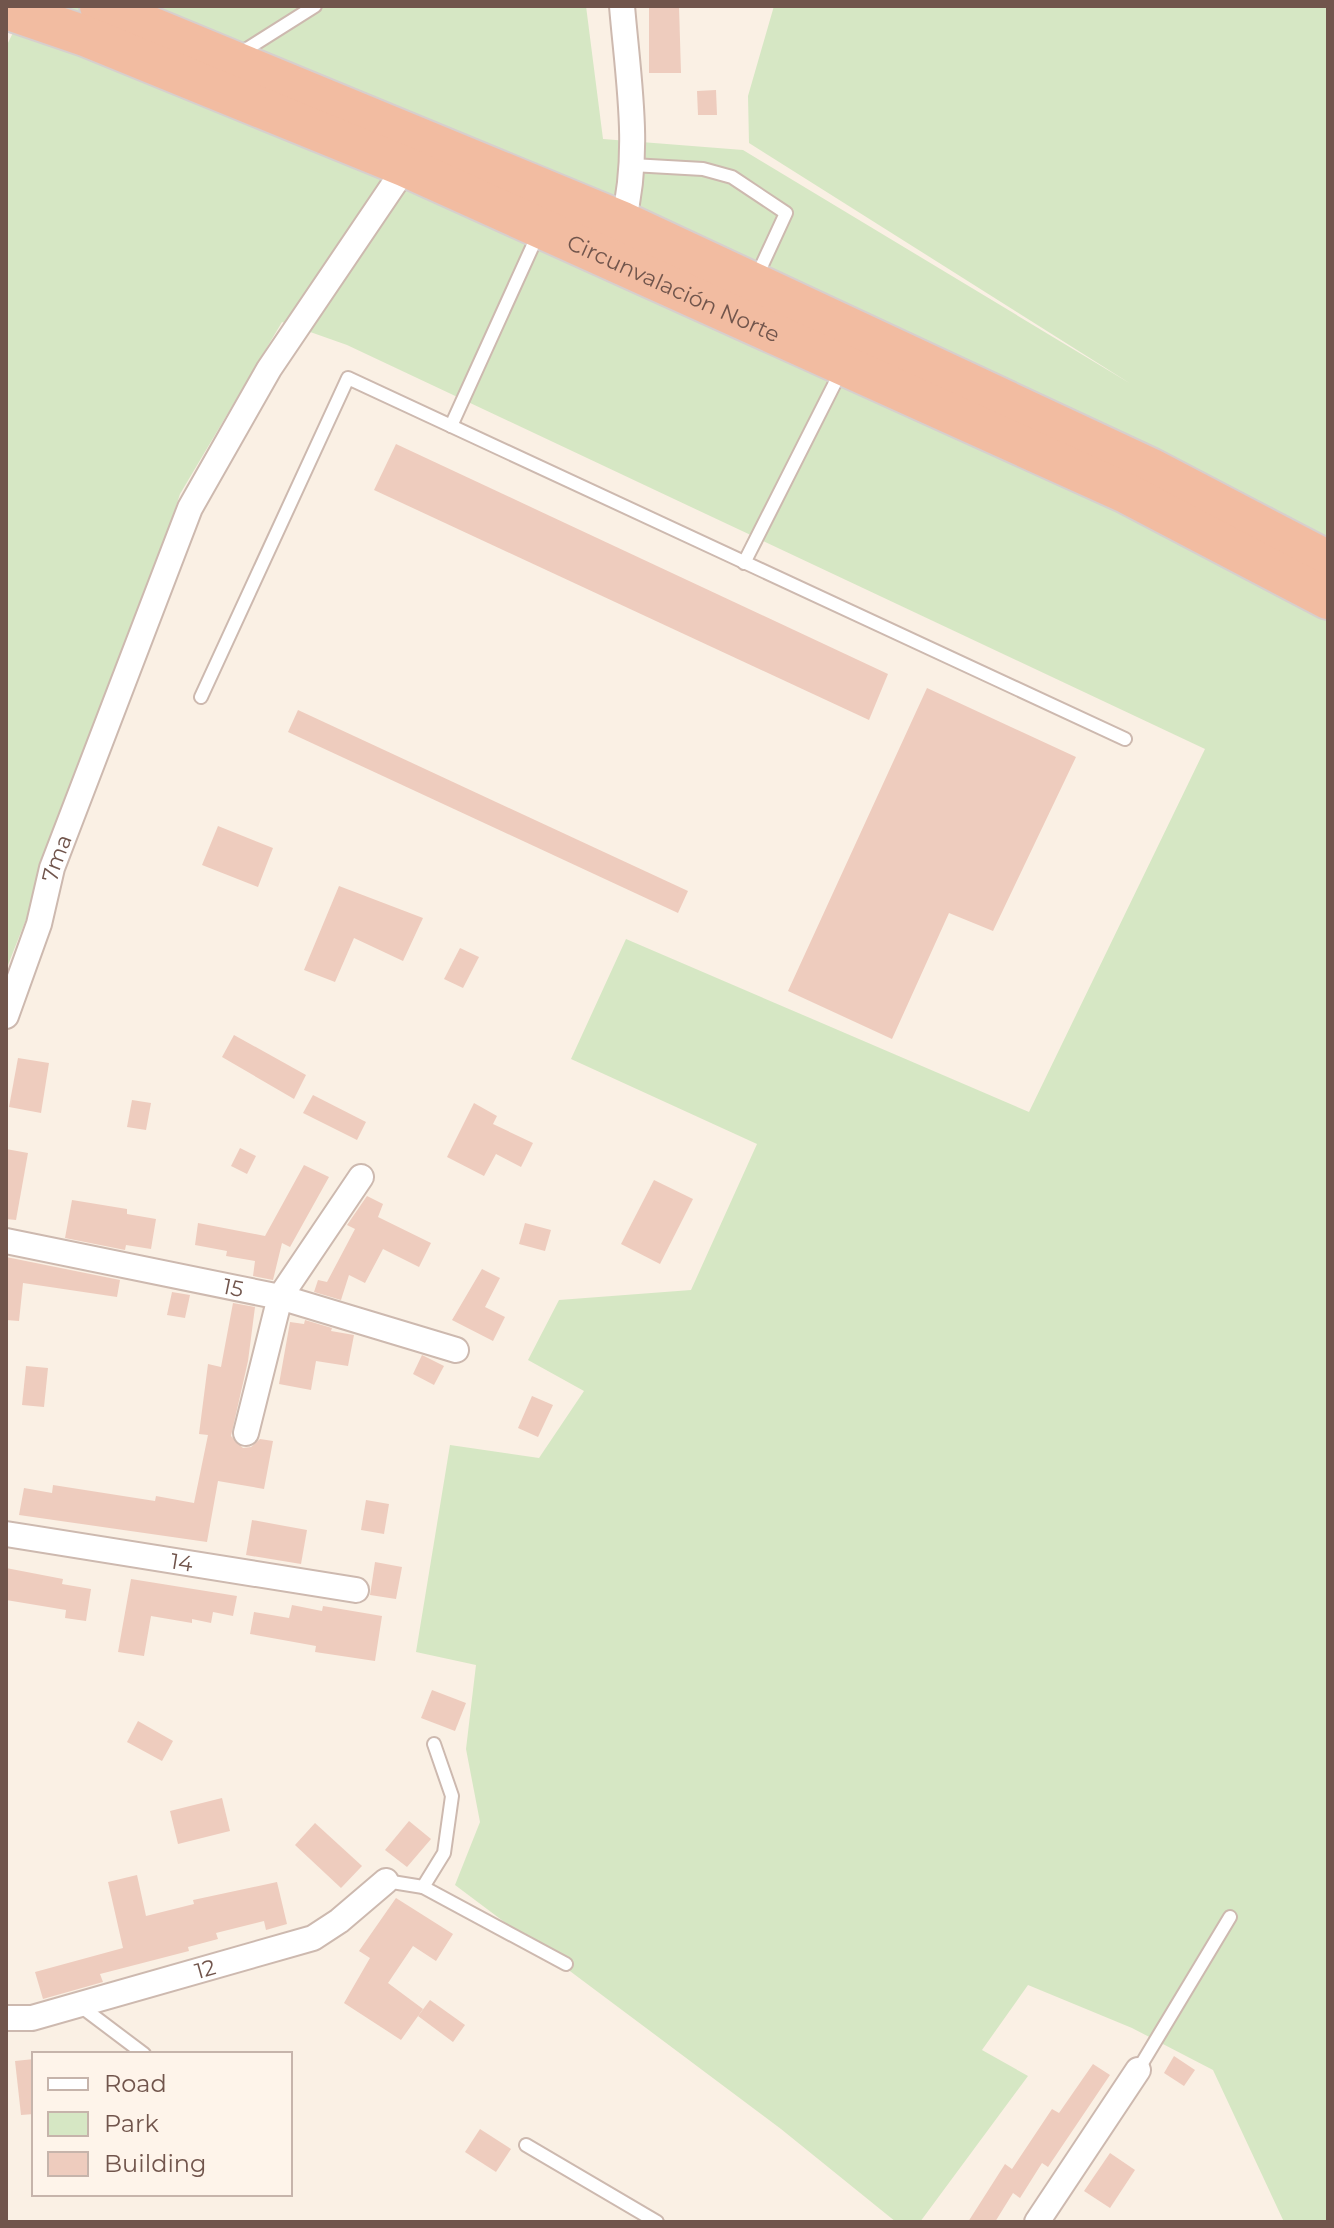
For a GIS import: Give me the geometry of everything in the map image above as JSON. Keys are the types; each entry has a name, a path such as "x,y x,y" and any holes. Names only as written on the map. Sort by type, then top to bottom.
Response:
{"highway":[{"name":"Circunvalación Norte","path":"100,6 230,60 415,153 541,228 1150,468 1328,561"},
{"name":"Circunvalación Norte","path":"6,9 415,153 623,222 754,283 852,348 1328,599"}],"street":[{"path":"622,6 632,165 631,188 623,222"},
{"name":"7ma","path":"6,1016 39,924 52,868 190,508 269,369 415,153"},
{"path":"246,1433 280,1297 361,1177"},
{"name":"15","path":"6,1241 280,1297 456,1350"},
{"name":"14","path":"6,1534 356,1590"},
{"name":"12","path":"6,2018 32,2018 313,1938 339,1921 386,1881"},
{"path":"1037,2222 1138,2070"}],"lane":[{"path":"230,60 315,6"},
{"path":"632,165 703,169 732,177 786,213 754,283"},
{"path":"451,426 541,228"},
{"path":"744,563 852,348"},
{"path":"201,697 348,378 1125,739"},
{"path":"423,1887 444,1853 452,1796 434,1744"},
{"path":"386,1881 423,1887 566,1964"},
{"path":"1138,2070 1230,1917"},
{"path":"78,2005 141,2052"},
{"path":"526,2145 657,2222"}],"green space":[{"path":"26,6 586,6 603,139 743,150 1131,384 749,143 748,96 774,6 1328,6 1328,2222 1284,2222 1213,2070 1132,2028 1028,1985 982,2050 1028,2076 920,2222 896,2222 781,2129 455,1885 480,1822 466,1749 476,1665 416,1652 450,1445 539,1458 584,1391 528,1360 559,1300 691,1290 757,1144 571,1059 626,939 1029,1112 1205,749 347,345 282,322 180,494 112,702 6,970 6,47"}],"building":[{"path":"649,6 679,6 681,73 649,73"},
{"path":"716,90 717,115 698,115 697,91"},
{"path":"396,444 888,674 869,720 374,490"},
{"path":"927,688 1076,757 993,931 949,913 892,1039 788,991"},
{"path":"298,710 688,891 678,913 288,732"},
{"path":"218,826 273,848 258,887 202,865"},
{"path":"339,886 423,918 403,961 354,938 335,982 304,970"},
{"path":"460,948 479,957 463,988 444,979"},
{"path":"234,1035 306,1075 294,1099 222,1057"},
{"path":"18,1058 49,1063 41,1113 9,1107"},
{"path":"313,1095 366,1122 357,1140 303,1113"},
{"path":"132,1100 151,1103 146,1130 127,1127"},
{"path":"474,1103 497,1116 493,1124 533,1143 521,1167 496,1154 484,1176 447,1157"},
{"path":"240,1148 256,1156 247,1174 231,1166"},
{"path":"6,1149 28,1153 16,1220 6,1219"},
{"path":"304,1165 329,1177 290,1247 282,1243 273,1280 253,1276 255,1261 226,1256 227,1251 195,1245 198,1223 265,1236"},
{"path":"654,1180 693,1199 660,1264 621,1244"},
{"path":"367,1196 383,1204 378,1217 431,1243 419,1267 383,1249 365,1283 349,1275 341,1300 314,1292 318,1280 327,1282 355,1229 347,1225"},
{"path":"72,1200 127,1209 127,1214 156,1219 151,1249 126,1245 125,1250 65,1238"},
{"path":"525,1223 551,1230 545,1251 519,1244"},
{"path":"6,1257 120,1280 117,1297 23,1283 19,1321 6,1320"},
{"path":"482,1269 500,1278 485,1307 505,1317 493,1341 452,1320"},
{"path":"172,1292 190,1295 185,1318 167,1315"},
{"path":"233,1303 255,1307 248,1361 231,1436 243,1448 251,1447 260,1439 273,1441 264,1489 218,1481 207,1542 19,1515 24,1488 52,1493 53,1485 155,1501 156,1496 194,1503 208,1435 199,1434 208,1364 221,1367"},
{"path":"305,1320 332,1328 331,1331 354,1335 348,1366 316,1361 311,1390 279,1384 290,1322 304,1324"},
{"path":"422,1355 444,1366 434,1385 413,1374"},
{"path":"26,1366 48,1368 44,1407 22,1405"},
{"path":"532,1396 553,1405 538,1437 518,1428"},
{"path":"366,1500 389,1504 384,1534 361,1530"},
{"path":"252,1520 307,1530 301,1564 246,1555"},
{"path":"375,1562 402,1567 396,1599 370,1595"},
{"path":"6,1568 63,1579 62,1584 91,1589 86,1621 65,1618 66,1610 6,1600"},
{"path":"131,1579 237,1596 233,1616 213,1612 211,1623 192,1619 192,1623 151,1616 144,1656 118,1652"},
{"path":"292,1605 322,1611 323,1606 382,1616 375,1661 315,1652 316,1646 250,1634 254,1612 289,1618"},
{"path":"432,1690 466,1703 455,1731 421,1718"},
{"path":"138,1721 173,1741 162,1761 127,1742"},
{"path":"222,1798 230,1831 178,1844 170,1811"},
{"path":"409,1821 431,1839 407,1867 385,1850"},
{"path":"315,1823 362,1866 341,1888 295,1845"},
{"path":"137,1875 146,1916 194,1904 193,1900 277,1882 287,1924 266,1930 264,1921 216,1933 218,1939 188,1947 189,1951 100,1974 103,1982 43,1999 35,1972 123,1948 108,1882"},
{"path":"396,1898 453,1934 436,1961 413,1946 388,1983 423,2009 401,2040 344,2003 370,1958 359,1951"},
{"path":"430,2000 465,2025 453,2042 418,2016"},
{"path":"1174,2056 1195,2070 1184,2086 1164,2073"},
{"path":"32,2059 32,2114 21,2115 15,2061"},
{"path":"1093,2064 1110,2075 1048,2167 1042,2163 1020,2198 1013,2193 995,2222 968,2222 1005,2164 1012,2169 1052,2109 1059,2113"},
{"path":"480,2129 511,2149 496,2172 465,2152"},
{"path":"1110,2153 1135,2170 1110,2208 1084,2191"}]}
